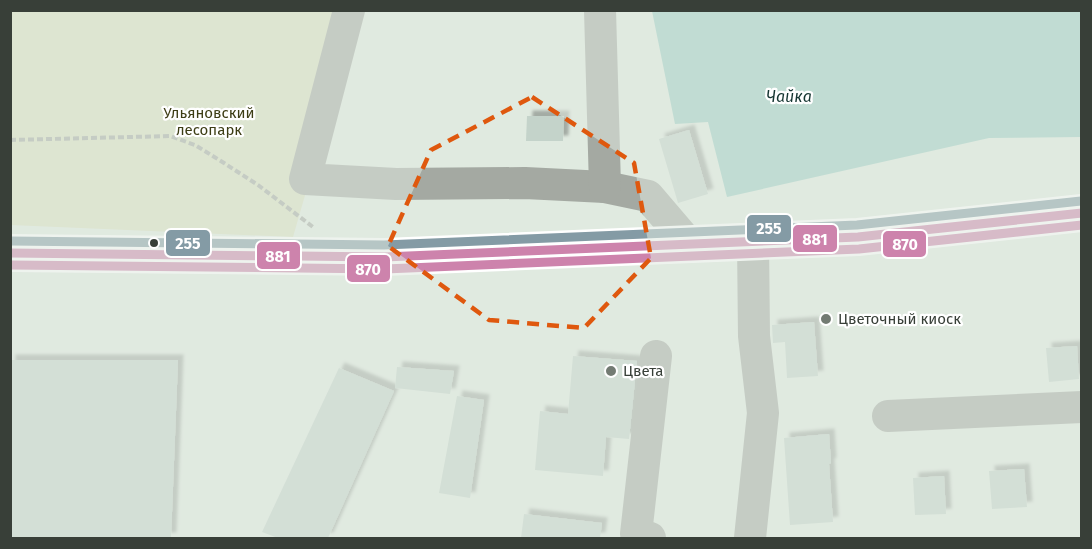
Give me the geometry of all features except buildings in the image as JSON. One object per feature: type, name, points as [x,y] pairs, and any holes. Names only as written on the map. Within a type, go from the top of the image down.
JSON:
[{"type":"main road","points":[[10,253],[384,257],[858,237],[1082,213]]},
{"type":"lane","points":[[350,10],[305,179],[396,184],[525,183],[605,187],[648,196],[689,244]]},
{"type":"lane","points":[[600,10],[605,187]]},
{"type":"lane","points":[[750,538],[763,413],[754,336],[753,241]]},
{"type":"lane","points":[[650,538],[636,534],[656,356]]},
{"type":"lane","points":[[888,416],[1082,407]]},
{"type":"path","points":[[10,140],[170,136],[195,145],[224,163],[258,185],[313,227]]},
{"type":"highlighted area","points":[[532,97],[634,163],[651,258],[584,328],[489,320],[388,246],[431,150]]},
{"type":"green space","name":"Ульяновский лесопарк","points":[[11,11],[358,11],[293,237],[11,225]]},
{"type":"water","name":"Чайка","points":[[652,11],[1081,11],[1081,137],[989,138],[727,197],[708,122],[675,124]]},
{"type":"transit line","name":"255","points":[[10,241],[384,245],[857,225],[1081,201]]},
{"type":"transit line","name":"881","points":[[10,253],[384,257],[858,237],[1082,213]]},
{"type":"transit line","name":"870","points":[[10,265],[385,269],[859,249],[1082,225]]},
{"type":"place","name":"Цветочный киоск","points":[[826,319]]},
{"type":"place","name":"Цвета","points":[[611,371]]}]
